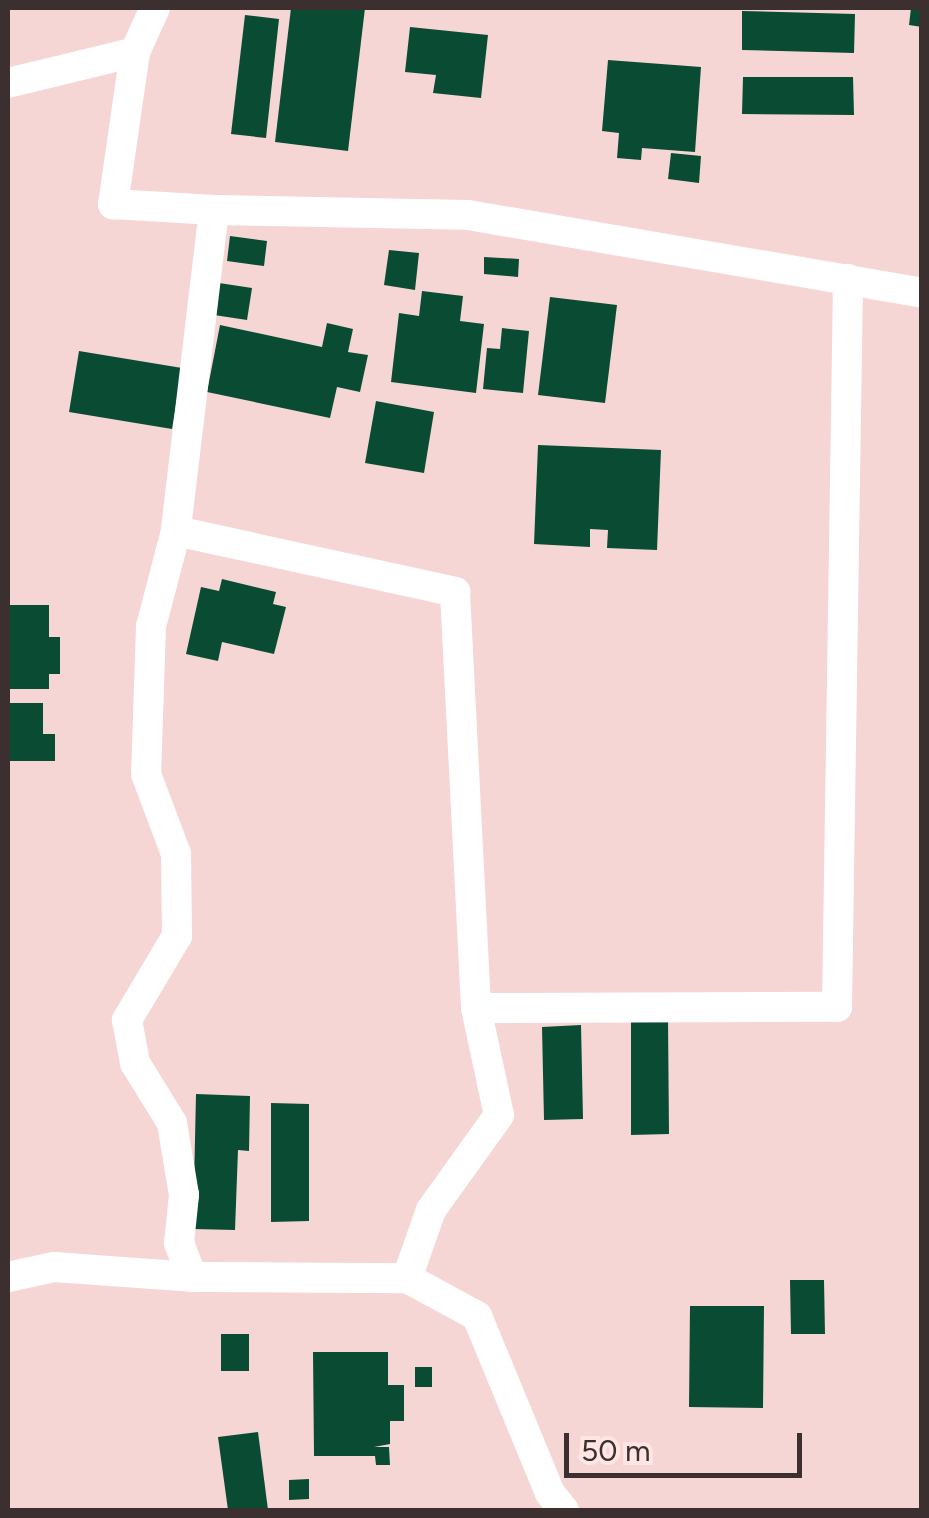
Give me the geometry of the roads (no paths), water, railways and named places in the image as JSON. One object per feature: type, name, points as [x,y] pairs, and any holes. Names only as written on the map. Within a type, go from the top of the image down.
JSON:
[{"type":"street","points":[[155,8],[135,52],[113,204],[214,210],[468,214],[922,293]]},
{"type":"street","points":[[8,83],[135,52]]},
{"type":"street","points":[[192,1277],[179,1244],[184,1195],[172,1123],[136,1063],[128,1020],[176,936],[176,854],[146,774],[151,626],[176,530],[214,210]]},
{"type":"street","points":[[476,1008],[836,1007],[848,279]]},
{"type":"street","points":[[176,530],[455,592],[476,1008],[499,1115],[431,1210],[407,1278]]},
{"type":"street","points":[[8,1277],[54,1266],[192,1277],[407,1278],[477,1316],[550,1493],[564,1510]]}]
